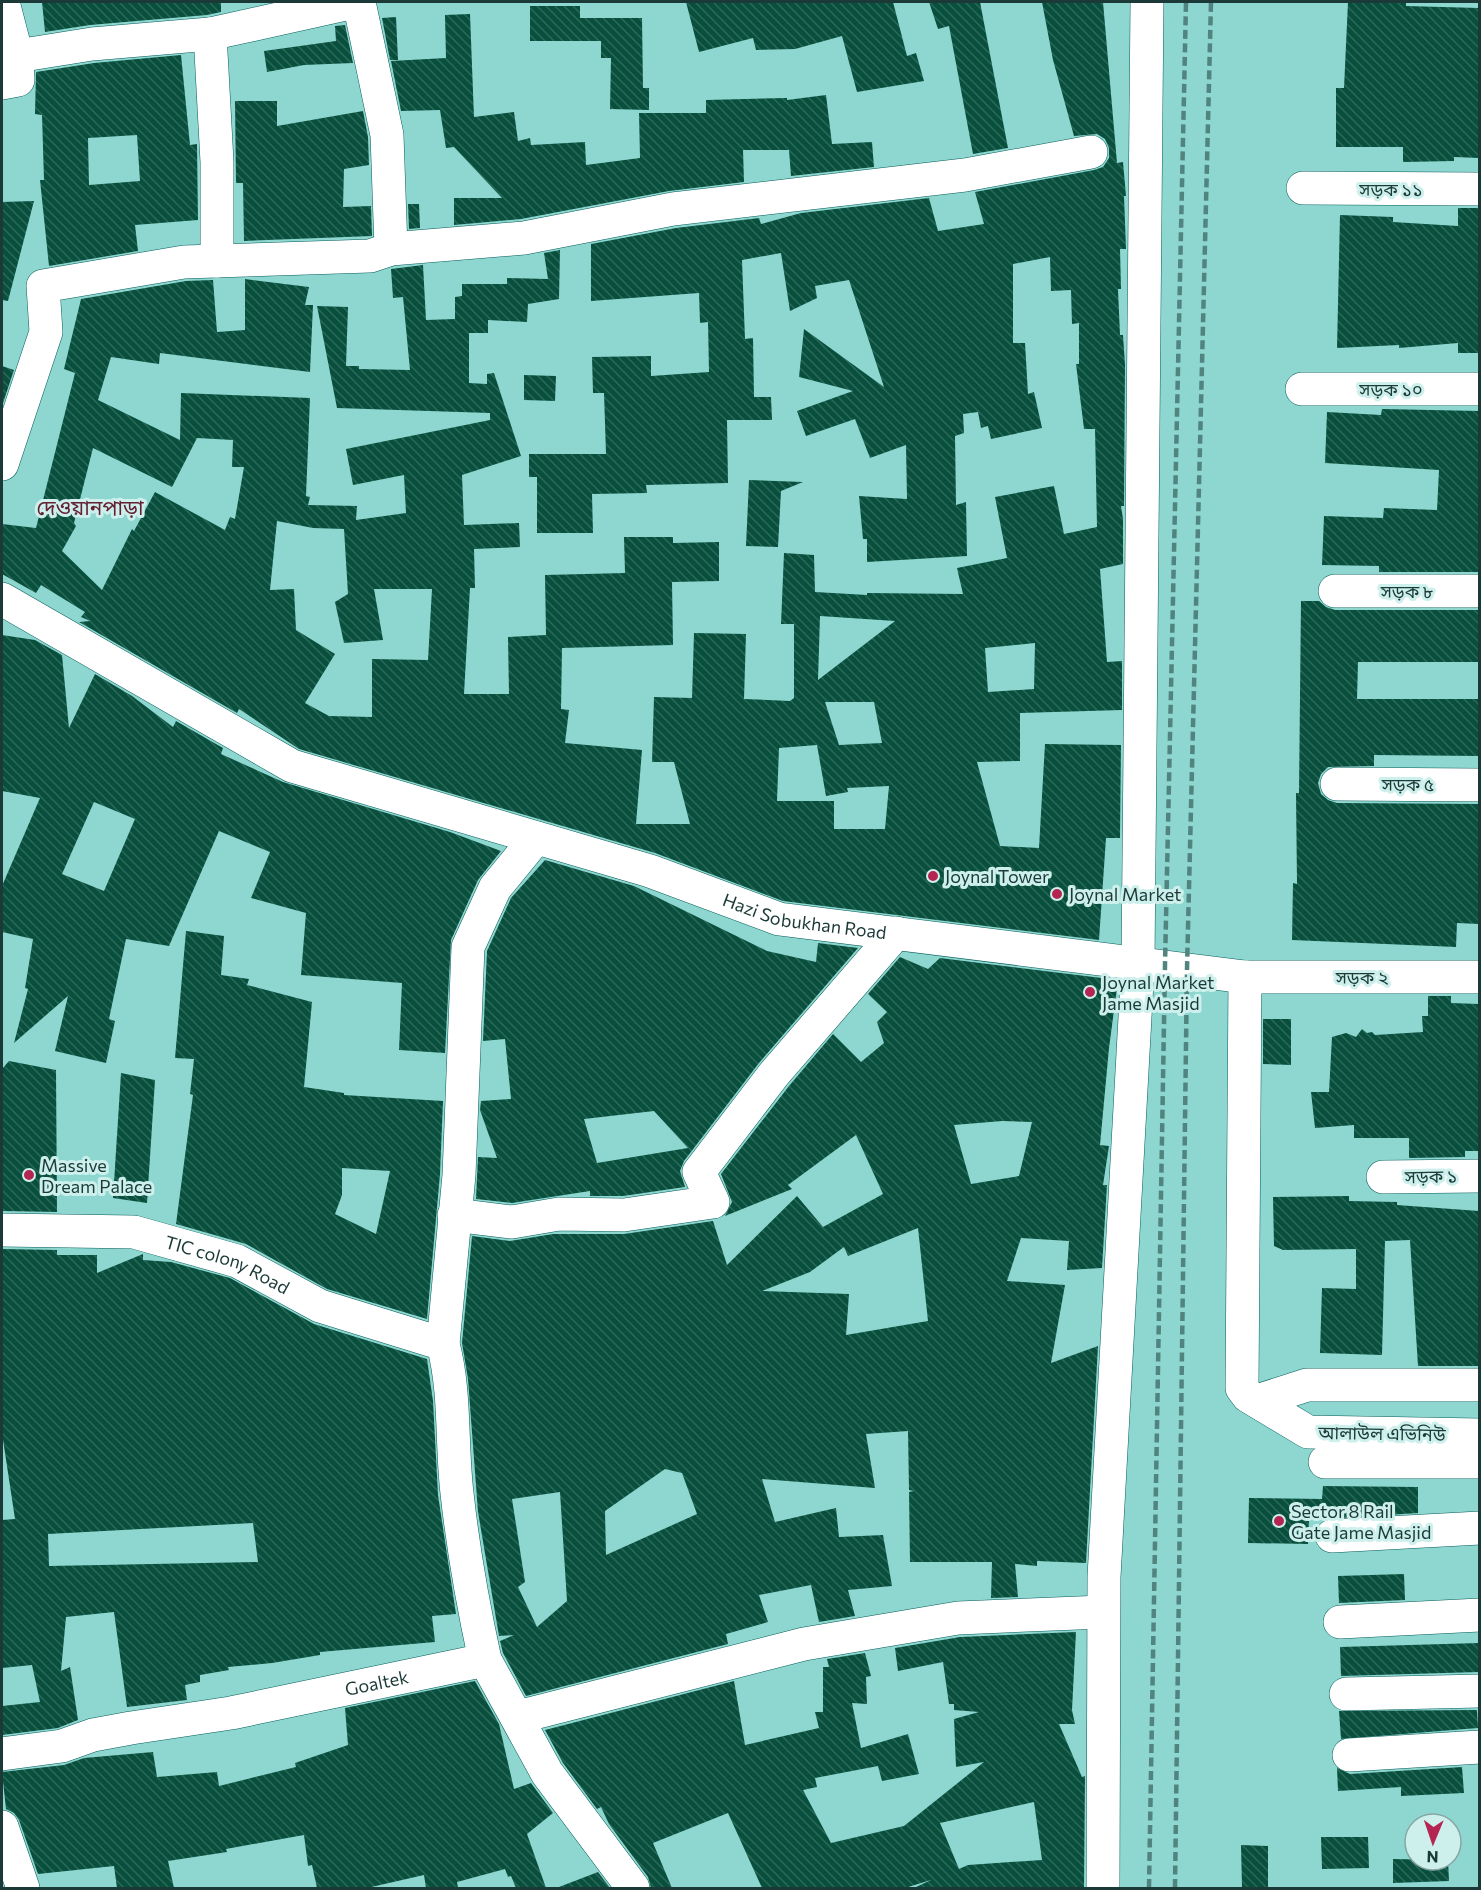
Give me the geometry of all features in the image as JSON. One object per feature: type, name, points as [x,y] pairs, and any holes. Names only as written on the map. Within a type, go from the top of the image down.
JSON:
[{"type":"street","points":[[3,2],[9,70],[92,44],[210,34],[357,2],[387,135],[391,249]]},
{"type":"street","points":[[1104,1888],[1104,1612],[1138,963],[1147,2]]},
{"type":"street","points":[[210,34],[217,162],[217,261]]},
{"type":"street","points":[[2,464],[46,332],[43,286],[184,262],[370,256],[391,249],[524,238],[673,209],[965,175],[1091,152]]},
{"type":"street","name":"সড়ক ১১","points":[[1303,188],[1479,189]]},
{"type":"street","name":"সড়ক ১০","points":[[1302,389],[1479,389]]},
{"type":"street","name":"সড়ক ৮","points":[[1335,591],[1479,591]]},
{"type":"street","name":"Hazi Sobukhan Road","points":[[2,600],[292,766],[650,871],[778,919],[1245,977]]},
{"type":"street","name":"সড়ক ৫","points":[[1337,784],[1479,784]]},
{"type":"street","points":[[536,838],[495,888],[468,947],[460,1154],[443,1344],[450,1370],[457,1493],[475,1615],[485,1660],[547,1773],[633,1888]]},
{"type":"street","points":[[454,1215],[512,1222],[559,1214],[624,1215],[713,1202],[699,1172],[774,1074],[896,933]]},
{"type":"street","points":[[1245,977],[1242,1388],[1248,1396],[1257,1401],[1307,1385],[1479,1385]]},
{"type":"street","name":"সড়ক ২","points":[[1245,977],[1479,977]]},
{"type":"street","name":"সড়ক ১","points":[[1383,1177],[1479,1176]]},
{"type":"street","name":"TIC colony Road","points":[[2,1230],[134,1232],[237,1261],[320,1306],[443,1344]]},
{"type":"street","name":"আলাউল এভিনিউ","points":[[1257,1401],[1308,1432],[1479,1434]]},
{"type":"street","points":[[1325,1462],[1479,1462]]},
{"type":"street","points":[[1332,1536],[1479,1528]]},
{"type":"street","points":[[518,1717],[804,1644],[958,1618],[1104,1612]]},
{"type":"street","points":[[1340,1623],[1479,1615]]},
{"type":"street","name":"Goaltek","points":[[2,1754],[62,1746],[93,1735],[231,1713],[485,1660]]},
{"type":"street","points":[[1346,1694],[1479,1691]]},
{"type":"street","points":[[1348,1755],[1479,1747]]},
{"type":"street","points":[[2,1827],[23,1888]]},
{"type":"building","points":[[42,2],[221,2],[221,12],[90,25],[45,32]]},
{"type":"building","points":[[686,2],[893,2],[907,56],[916,53],[924,81],[857,92],[842,36],[795,49],[756,50],[753,38],[699,52]]},
{"type":"building","points":[[929,2],[980,2],[1008,148],[973,154],[949,26],[938,29]]},
{"type":"building","points":[[1042,2],[1103,2],[1117,163],[1123,162],[1126,196],[1124,196],[1126,249],[1120,249],[1121,289],[1118,289],[1120,335],[1123,335],[1125,365],[1124,506],[1121,506],[1123,564],[1100,569],[1107,662],[1122,661],[1122,710],[1020,713],[1020,761],[977,762],[1000,846],[1039,848],[1045,744],[1121,745],[1120,838],[1106,838],[1099,940],[783,901],[655,853],[299,749],[239,709],[237,713],[79,622],[90,621],[81,617],[85,612],[41,585],[36,593],[2,574],[2,524],[36,528],[75,373],[64,369],[81,299],[186,281],[213,280],[217,332],[245,330],[245,279],[309,287],[305,305],[313,305],[310,372],[160,353],[159,364],[111,357],[98,400],[180,440],[181,393],[310,398],[306,496],[310,497],[308,505],[357,506],[356,520],[406,513],[404,475],[353,485],[346,449],[490,420],[490,413],[337,408],[317,306],[348,307],[346,366],[359,366],[359,369],[410,370],[403,297],[393,298],[391,269],[423,265],[426,320],[455,319],[455,297],[462,296],[462,284],[507,284],[507,278],[548,279],[544,253],[560,250],[559,299],[528,304],[527,322],[488,320],[488,333],[469,333],[469,383],[487,384],[487,374],[494,373],[521,456],[462,475],[464,525],[519,523],[520,547],[474,549],[475,588],[470,588],[464,694],[509,694],[508,637],[546,635],[545,575],[625,573],[624,537],[673,537],[673,543],[719,542],[719,581],[672,582],[673,645],[562,648],[561,709],[569,710],[565,743],[642,750],[636,824],[690,824],[674,762],[652,762],[654,697],[692,698],[694,633],[746,634],[744,699],[790,701],[794,698],[794,624],[781,624],[784,553],[814,555],[815,592],[867,595],[867,593],[963,594],[957,568],[1007,558],[995,497],[1054,486],[1064,534],[1097,527],[1095,429],[1084,429],[1076,364],[1079,364],[1079,323],[1072,324],[1071,290],[1051,291],[1050,257],[1013,264],[1013,343],[1025,343],[1028,394],[1034,392],[1042,428],[991,439],[988,426],[981,428],[978,412],[963,414],[964,433],[955,436],[956,505],[966,502],[967,556],[867,562],[867,539],[863,539],[859,496],[907,499],[906,445],[870,458],[855,419],[806,436],[797,411],[853,391],[799,377],[804,329],[884,387],[849,280],[815,286],[817,298],[790,311],[781,253],[742,260],[745,339],[753,338],[754,397],[771,397],[772,420],[727,420],[728,483],[646,485],[647,493],[592,494],[593,533],[537,533],[537,477],[529,477],[529,454],[606,454],[604,393],[593,393],[592,357],[651,356],[651,376],[709,372],[708,322],[700,323],[699,293],[591,301],[591,244],[676,228],[759,218],[761,224],[801,213],[929,198],[938,231],[984,224],[975,192],[1094,170],[1103,167],[1109,158],[1109,148],[1105,139],[1097,134],[1074,136],[1053,60]],"holes":[[[197,438],[233,440],[232,467],[244,467],[235,519],[230,517],[225,530],[155,492],[134,531],[132,529],[102,590],[62,551],[76,526],[74,523],[93,448],[172,487]],[[277,521],[313,528],[344,529],[348,594],[335,602],[344,643],[383,640],[374,589],[432,589],[428,660],[372,659],[372,717],[329,716],[305,703],[335,654],[296,630],[294,589],[270,590]],[[820,616],[895,621],[818,680]],[[1035,643],[1034,689],[988,692],[985,648]],[[825,702],[874,702],[882,743],[839,745]],[[817,745],[826,796],[848,792],[847,788],[889,786],[885,829],[834,829],[834,801],[777,801],[779,748]]]},
{"type":"building","points":[[1348,2],[1406,2],[1406,6],[1479,8],[1479,158],[1454,157],[1454,161],[1403,162],[1403,147],[1336,147],[1336,88],[1344,88]]},
{"type":"building","points":[[530,6],[580,6],[580,18],[642,18],[643,88],[649,88],[649,110],[610,109],[611,58],[601,58],[601,41],[530,41]]},
{"type":"building","points":[[470,14],[474,117],[514,112],[518,141],[530,138],[531,145],[585,142],[586,165],[640,158],[639,113],[706,113],[706,100],[787,98],[787,100],[826,95],[832,144],[872,142],[874,167],[791,176],[789,150],[743,150],[744,182],[669,191],[521,219],[454,225],[454,198],[502,198],[454,147],[446,148],[440,110],[401,111],[391,61],[446,58],[445,15]]},
{"type":"building","points":[[396,17],[398,60],[390,60],[382,18]]},
{"type":"building","points":[[345,25],[353,63],[304,65],[267,72],[264,51],[336,41],[335,26]]},
{"type":"building","points":[[181,55],[190,145],[197,144],[198,220],[135,225],[138,251],[49,266],[40,180],[44,180],[42,115],[35,114],[36,72],[94,63]],"holes":[[[137,135],[140,181],[89,185],[88,138]]]},
{"type":"building","points":[[235,101],[277,101],[277,126],[363,111],[368,137],[369,165],[344,169],[343,207],[371,206],[372,236],[244,241],[243,183],[236,183]]},
{"type":"building","points":[[34,201],[8,301],[2,300],[2,202]]},
{"type":"building","points":[[408,204],[419,204],[420,228],[409,229]]},
{"type":"building","points":[[1458,208],[1479,208],[1479,353],[1458,353],[1458,343],[1399,348],[1399,345],[1337,348],[1340,215],[1393,217],[1393,222],[1458,226]]},
{"type":"building","points":[[2,366],[14,370],[2,406]]},
{"type":"building","points":[[524,375],[556,376],[555,401],[524,400]]},
{"type":"building","points":[[1382,409],[1479,411],[1479,572],[1379,572],[1379,566],[1322,565],[1324,516],[1383,518],[1384,508],[1437,510],[1439,470],[1325,463],[1327,412],[1381,415]]},
{"type":"building","points":[[749,480],[803,482],[781,491],[778,547],[746,546]]},
{"type":"building","points":[[1301,601],[1319,601],[1335,610],[1479,610],[1479,662],[1358,662],[1357,699],[1479,699],[1479,756],[1374,755],[1374,766],[1328,767],[1321,774],[1318,783],[1321,794],[1337,803],[1479,804],[1479,924],[1457,923],[1456,947],[1292,940],[1293,883],[1297,884],[1296,793],[1299,793]]},
{"type":"building","points":[[2,635],[35,640],[62,655],[69,728],[95,674],[132,696],[173,727],[176,721],[223,748],[221,754],[283,782],[450,832],[501,851],[478,880],[451,940],[445,1053],[399,1050],[402,983],[301,975],[306,913],[251,898],[270,852],[219,831],[169,946],[126,939],[109,1019],[115,1021],[106,1063],[55,1051],[68,996],[14,1043],[28,989],[25,988],[33,939],[2,932],[2,886],[40,798],[2,791]],"holes":[[[94,802],[135,819],[104,891],[62,874]]]},
{"type":"building","points":[[545,860],[634,886],[767,951],[816,962],[818,943],[858,948],[759,1063],[684,1161],[680,1171],[685,1187],[623,1196],[590,1196],[590,1191],[512,1203],[476,1199],[478,1157],[497,1158],[480,1110],[481,1101],[511,1099],[505,1039],[483,1041],[487,951],[511,898]],"holes":[[[654,1111],[688,1148],[597,1163],[584,1119]]]},
{"type":"building","points":[[186,931],[224,936],[221,975],[249,979],[247,985],[312,1002],[304,1087],[344,1093],[344,1095],[443,1101],[440,1174],[427,1319],[327,1289],[246,1244],[176,1224],[193,1095],[190,1094],[194,1059],[175,1058]],"holes":[[[342,1168],[390,1171],[376,1234],[335,1214],[342,1195]]]},
{"type":"building","points":[[900,957],[928,969],[940,958],[1118,980],[1100,1145],[1109,1146],[1103,1185],[1107,1185],[1102,1268],[1067,1270],[1069,1241],[1021,1238],[1007,1281],[1065,1285],[1051,1363],[1098,1346],[1086,1563],[1037,1561],[1037,1566],[1015,1564],[1018,1597],[991,1598],[992,1562],[910,1562],[909,1492],[914,1491],[909,1490],[908,1431],[866,1434],[875,1488],[762,1479],[775,1522],[836,1508],[839,1537],[883,1535],[892,1586],[848,1590],[855,1616],[819,1622],[811,1585],[759,1595],[768,1622],[726,1634],[728,1644],[526,1696],[503,1653],[500,1641],[514,1635],[499,1636],[478,1512],[468,1379],[462,1343],[472,1236],[510,1241],[553,1234],[624,1234],[713,1221],[727,1265],[797,1196],[823,1227],[883,1194],[856,1135],[788,1185],[792,1189],[725,1216],[732,1202],[721,1174],[789,1086],[833,1034],[861,1062],[884,1043],[877,1022],[887,1012],[868,994]],"holes":[[[1002,1121],[1032,1122],[1019,1176],[971,1184],[954,1125]],[[918,1228],[928,1321],[846,1335],[849,1294],[762,1291],[810,1272],[844,1247],[848,1256]],[[665,1469],[682,1473],[697,1514],[606,1555],[605,1511]],[[560,1492],[567,1601],[537,1627],[518,1587],[525,1582],[512,1499]]]},
{"type":"building","points":[[1428,996],[1451,996],[1451,1003],[1479,1004],[1479,1151],[1465,1151],[1465,1157],[1409,1158],[1409,1138],[1354,1138],[1354,1125],[1315,1128],[1311,1092],[1329,1092],[1332,1037],[1346,1033],[1356,1037],[1362,1029],[1375,1035],[1423,1032],[1422,1016],[1428,1016]]},
{"type":"building","points":[[1263,1019],[1291,1019],[1291,1065],[1263,1064]]},
{"type":"building","name":"Massive Dream Palace","points":[[9,1061],[56,1070],[57,1212],[2,1211],[2,1069]]},
{"type":"building","points":[[121,1073],[155,1080],[147,1203],[113,1198]]},
{"type":"building","points":[[1349,1196],[1349,1201],[1397,1202],[1397,1205],[1479,1211],[1479,1366],[1418,1366],[1410,1240],[1385,1241],[1382,1355],[1320,1353],[1322,1288],[1356,1289],[1356,1249],[1283,1250],[1274,1246],[1273,1197]]},
{"type":"building","points":[[2,1249],[57,1250],[57,1255],[97,1255],[97,1273],[143,1254],[143,1260],[171,1262],[230,1278],[314,1324],[427,1359],[433,1401],[438,1495],[456,1614],[432,1616],[435,1642],[320,1652],[320,1655],[272,1663],[228,1667],[229,1670],[200,1675],[200,1682],[185,1685],[187,1700],[127,1707],[114,1612],[66,1617],[61,1671],[70,1667],[78,1720],[58,1728],[2,1735],[2,1706],[40,1702],[32,1665],[2,1668],[2,1520],[15,1519],[2,1433]],"holes":[[[253,1523],[258,1562],[49,1566],[48,1534]]]},
{"type":"building","points":[[1323,1486],[1418,1487],[1418,1513],[1309,1520],[1308,1544],[1248,1543],[1249,1498],[1322,1499]]},
{"type":"building","points":[[1404,1574],[1405,1600],[1339,1603],[1338,1576]]},
{"type":"building","points":[[1076,1632],[1072,1710],[1075,1724],[1059,1724],[1082,1777],[1085,1776],[1084,1888],[914,1888],[931,1880],[905,1888],[762,1888],[728,1813],[653,1843],[672,1888],[651,1888],[648,1877],[609,1824],[601,1807],[597,1809],[563,1763],[545,1730],[734,1681],[745,1745],[819,1728],[815,1712],[823,1712],[823,1667],[829,1667],[827,1659],[865,1653],[871,1676],[866,1677],[867,1704],[852,1703],[861,1748],[908,1734],[919,1774],[882,1781],[878,1766],[815,1778],[817,1787],[803,1790],[831,1843],[904,1826],[984,1762],[956,1767],[954,1719],[979,1712],[954,1710],[954,1704],[949,1704],[943,1662],[898,1671],[895,1648],[960,1637]],"holes":[[[1034,1802],[1042,1860],[968,1865],[959,1869],[940,1823]]]},
{"type":"building","points":[[1479,1643],[1479,1672],[1341,1676],[1340,1647]]},
{"type":"building","points":[[475,1681],[499,1724],[514,1789],[531,1783],[553,1813],[527,1834],[546,1888],[516,1888],[505,1869],[457,1882],[458,1888],[426,1888],[424,1875],[367,1888],[317,1888],[312,1865],[308,1866],[304,1835],[226,1849],[227,1852],[168,1861],[174,1888],[117,1888],[114,1866],[38,1874],[19,1820],[14,1813],[6,1809],[2,1772],[64,1765],[84,1758],[153,1752],[157,1777],[217,1772],[219,1786],[296,1767],[295,1763],[348,1745],[345,1708]]},
{"type":"building","points":[[1477,1710],[1478,1728],[1341,1739],[1339,1711]]},
{"type":"building","points":[[1462,1767],[1464,1793],[1401,1796],[1401,1787],[1338,1791],[1337,1768],[1350,1774]]},
{"type":"building","points":[[1321,1837],[1368,1837],[1369,1868],[1322,1869]]},
{"type":"building","points":[[1241,1845],[1268,1846],[1268,1888],[1242,1888]]},
{"type":"building","points":[[1393,1859],[1403,1859],[1403,1872],[1449,1872],[1449,1881],[1393,1883]]},
{"type":"building","points":[[598,1872],[610,1888],[559,1887]]},
{"type":"railway","points":[[1149,1888],[1165,965],[1186,2]]},
{"type":"railway","points":[[1175,1888],[1187,969],[1211,2]]},
{"type":"place","name":"Joynal Tower","points":[[933,876]]},
{"type":"place","name":"Joynal Market","points":[[1057,894]]},
{"type":"place","name":"Joynal Market Jame Masjid","points":[[1090,992]]},
{"type":"place","name":"Massive Dream Palace","points":[[29,1175]]},
{"type":"place","name":"Sector 8 Rail Gate Jame Masjid","points":[[1279,1521]]},
{"type":"district","name":"দেওয়ানপাড়া","points":[[90,506]]}]
